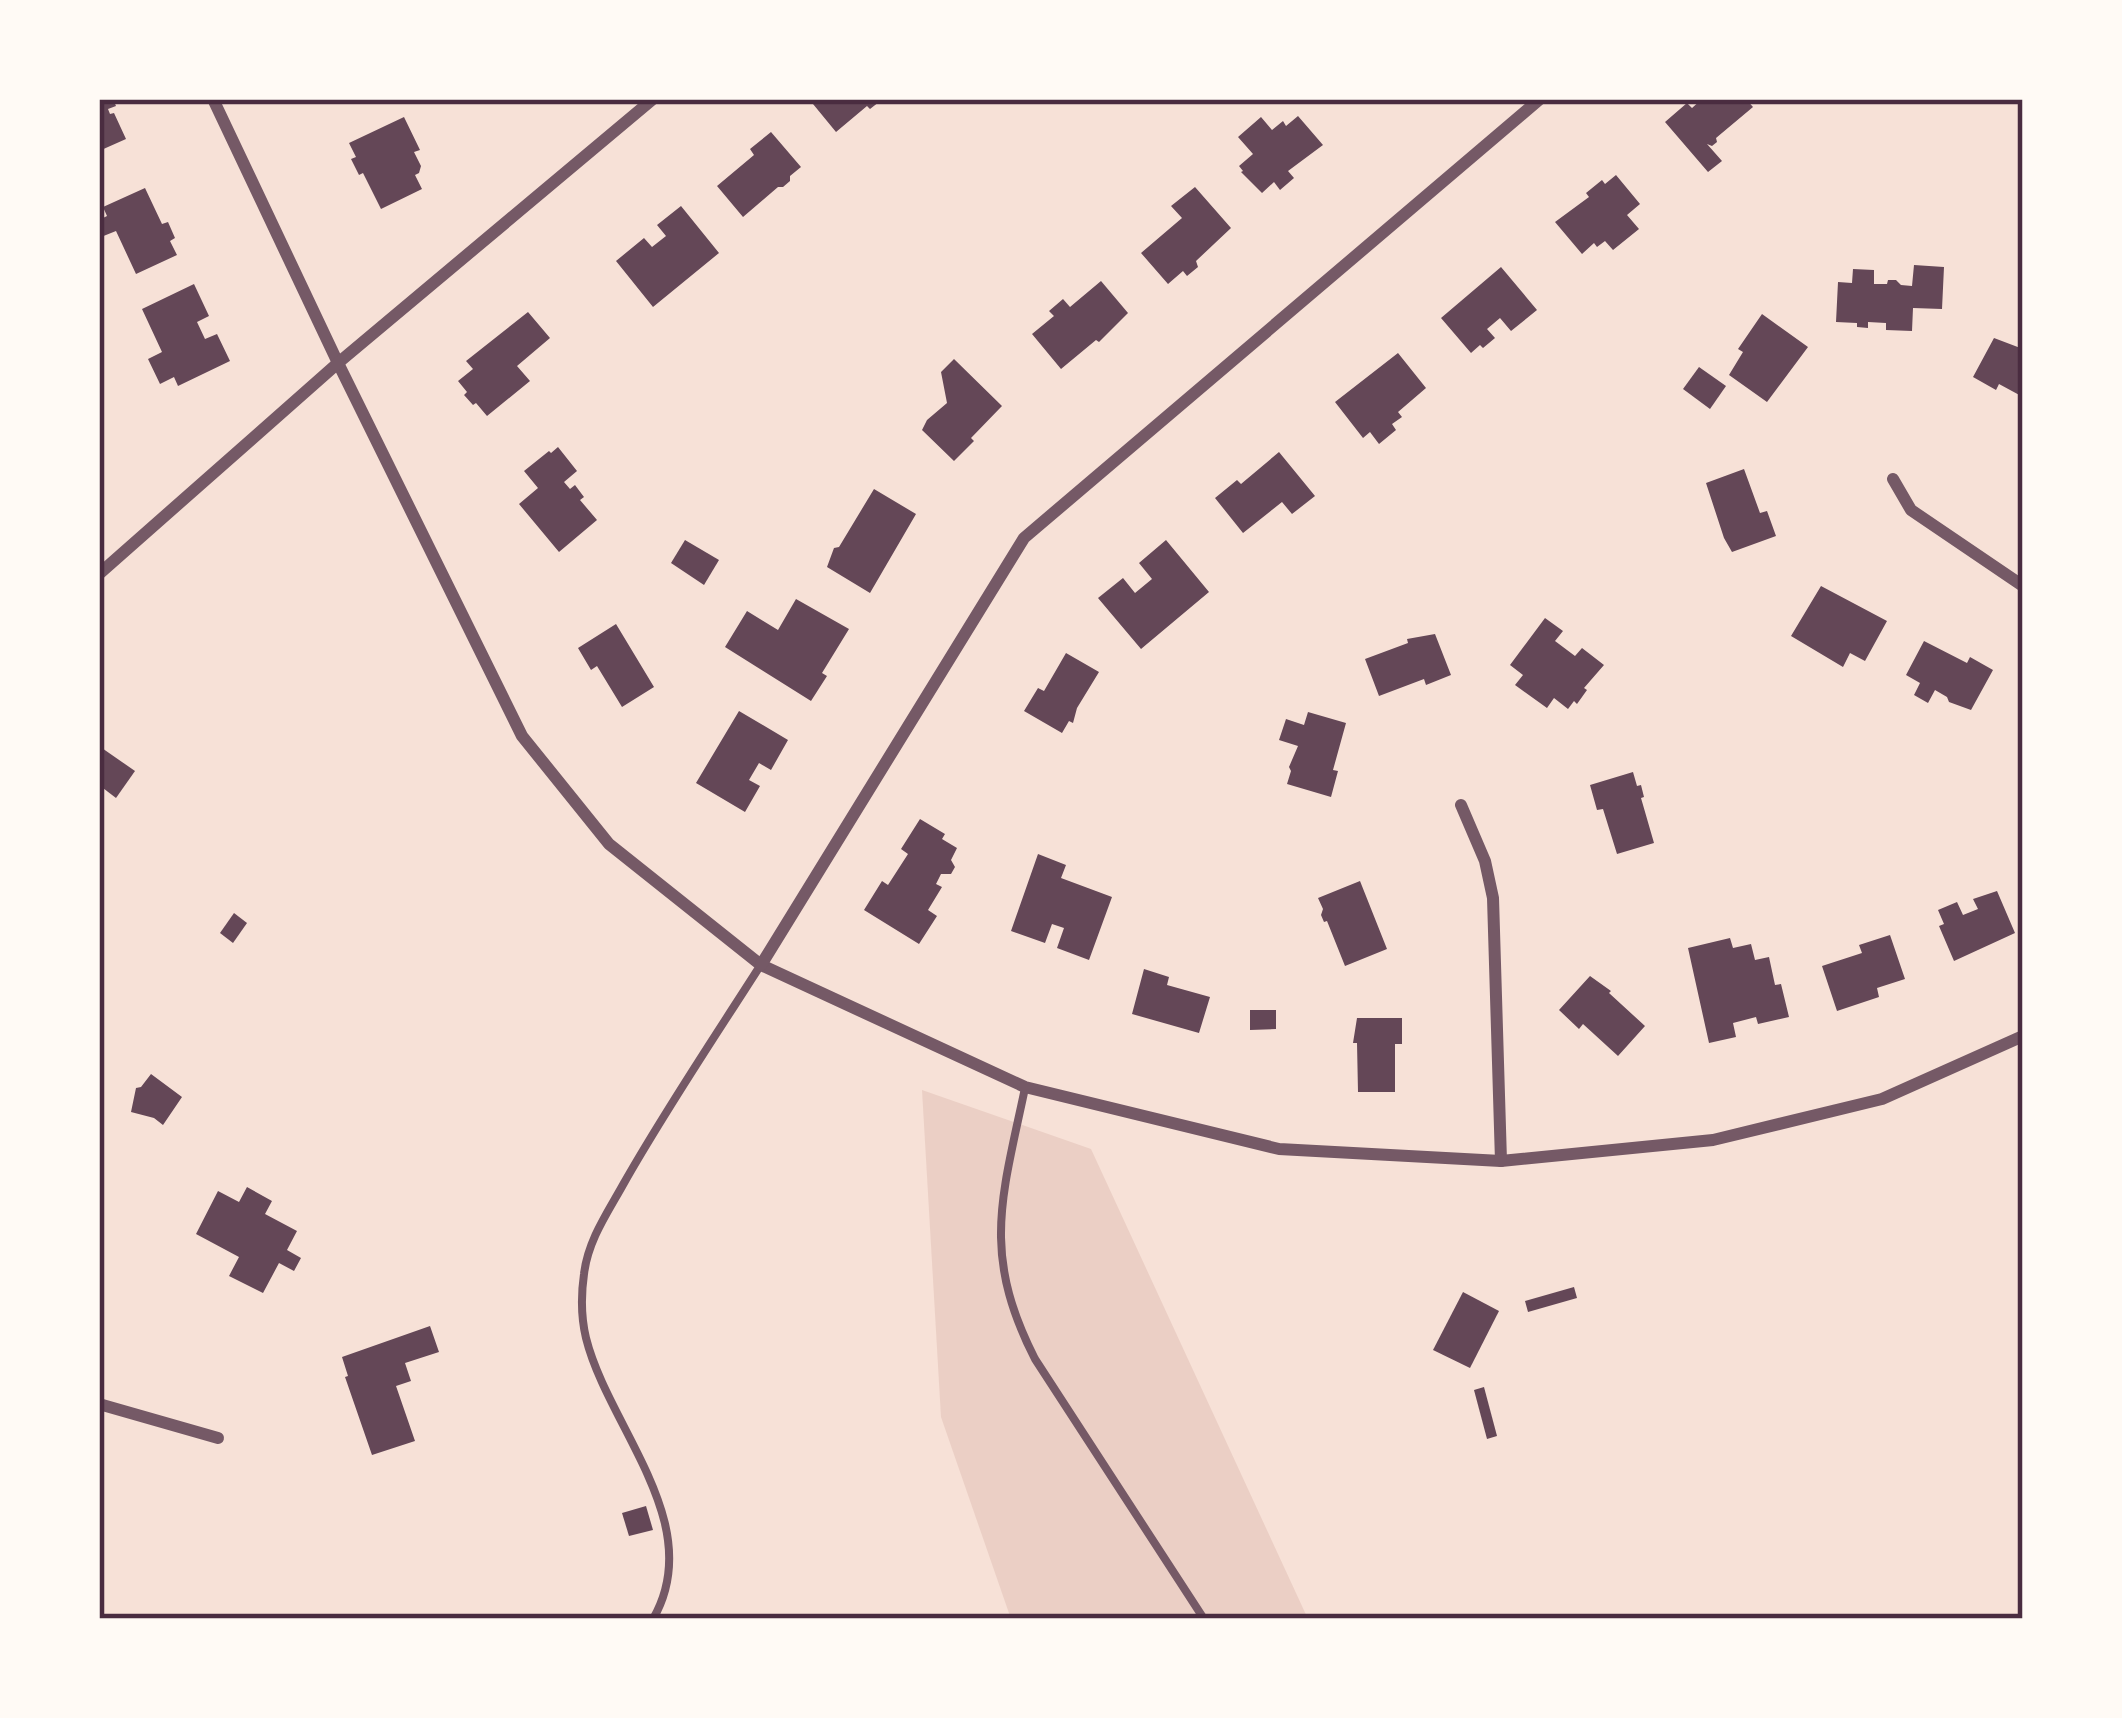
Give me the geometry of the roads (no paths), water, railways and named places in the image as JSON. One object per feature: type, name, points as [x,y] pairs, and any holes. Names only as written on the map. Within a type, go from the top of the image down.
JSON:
[{"type":"street","points":[[213,99],[522,736],[609,844],[760,965],[1025,1087],[1279,1149],[1501,1161],[1713,1140],[1882,1099],[2023,1036]]},
{"type":"street","points":[[99,574],[338,362],[653,99]]},
{"type":"street","points":[[760,965],[1024,538],[1540,99]]},
{"type":"street","points":[[1893,478],[1911,510],[2023,586]]},
{"type":"street","points":[[1461,805],[1485,861],[1492,898],[1501,1161]]},
{"type":"street","points":[[99,1404],[218,1438]]},
{"type":"lane","points":[[653,1619],[669,1575],[665,1516],[586,1336],[584,1270],[593,1238],[652,1133],[760,965]]},
{"type":"lane","points":[[1025,1087],[1000,1224],[1005,1284],[1017,1323],[1035,1359],[1204,1619]]}]
